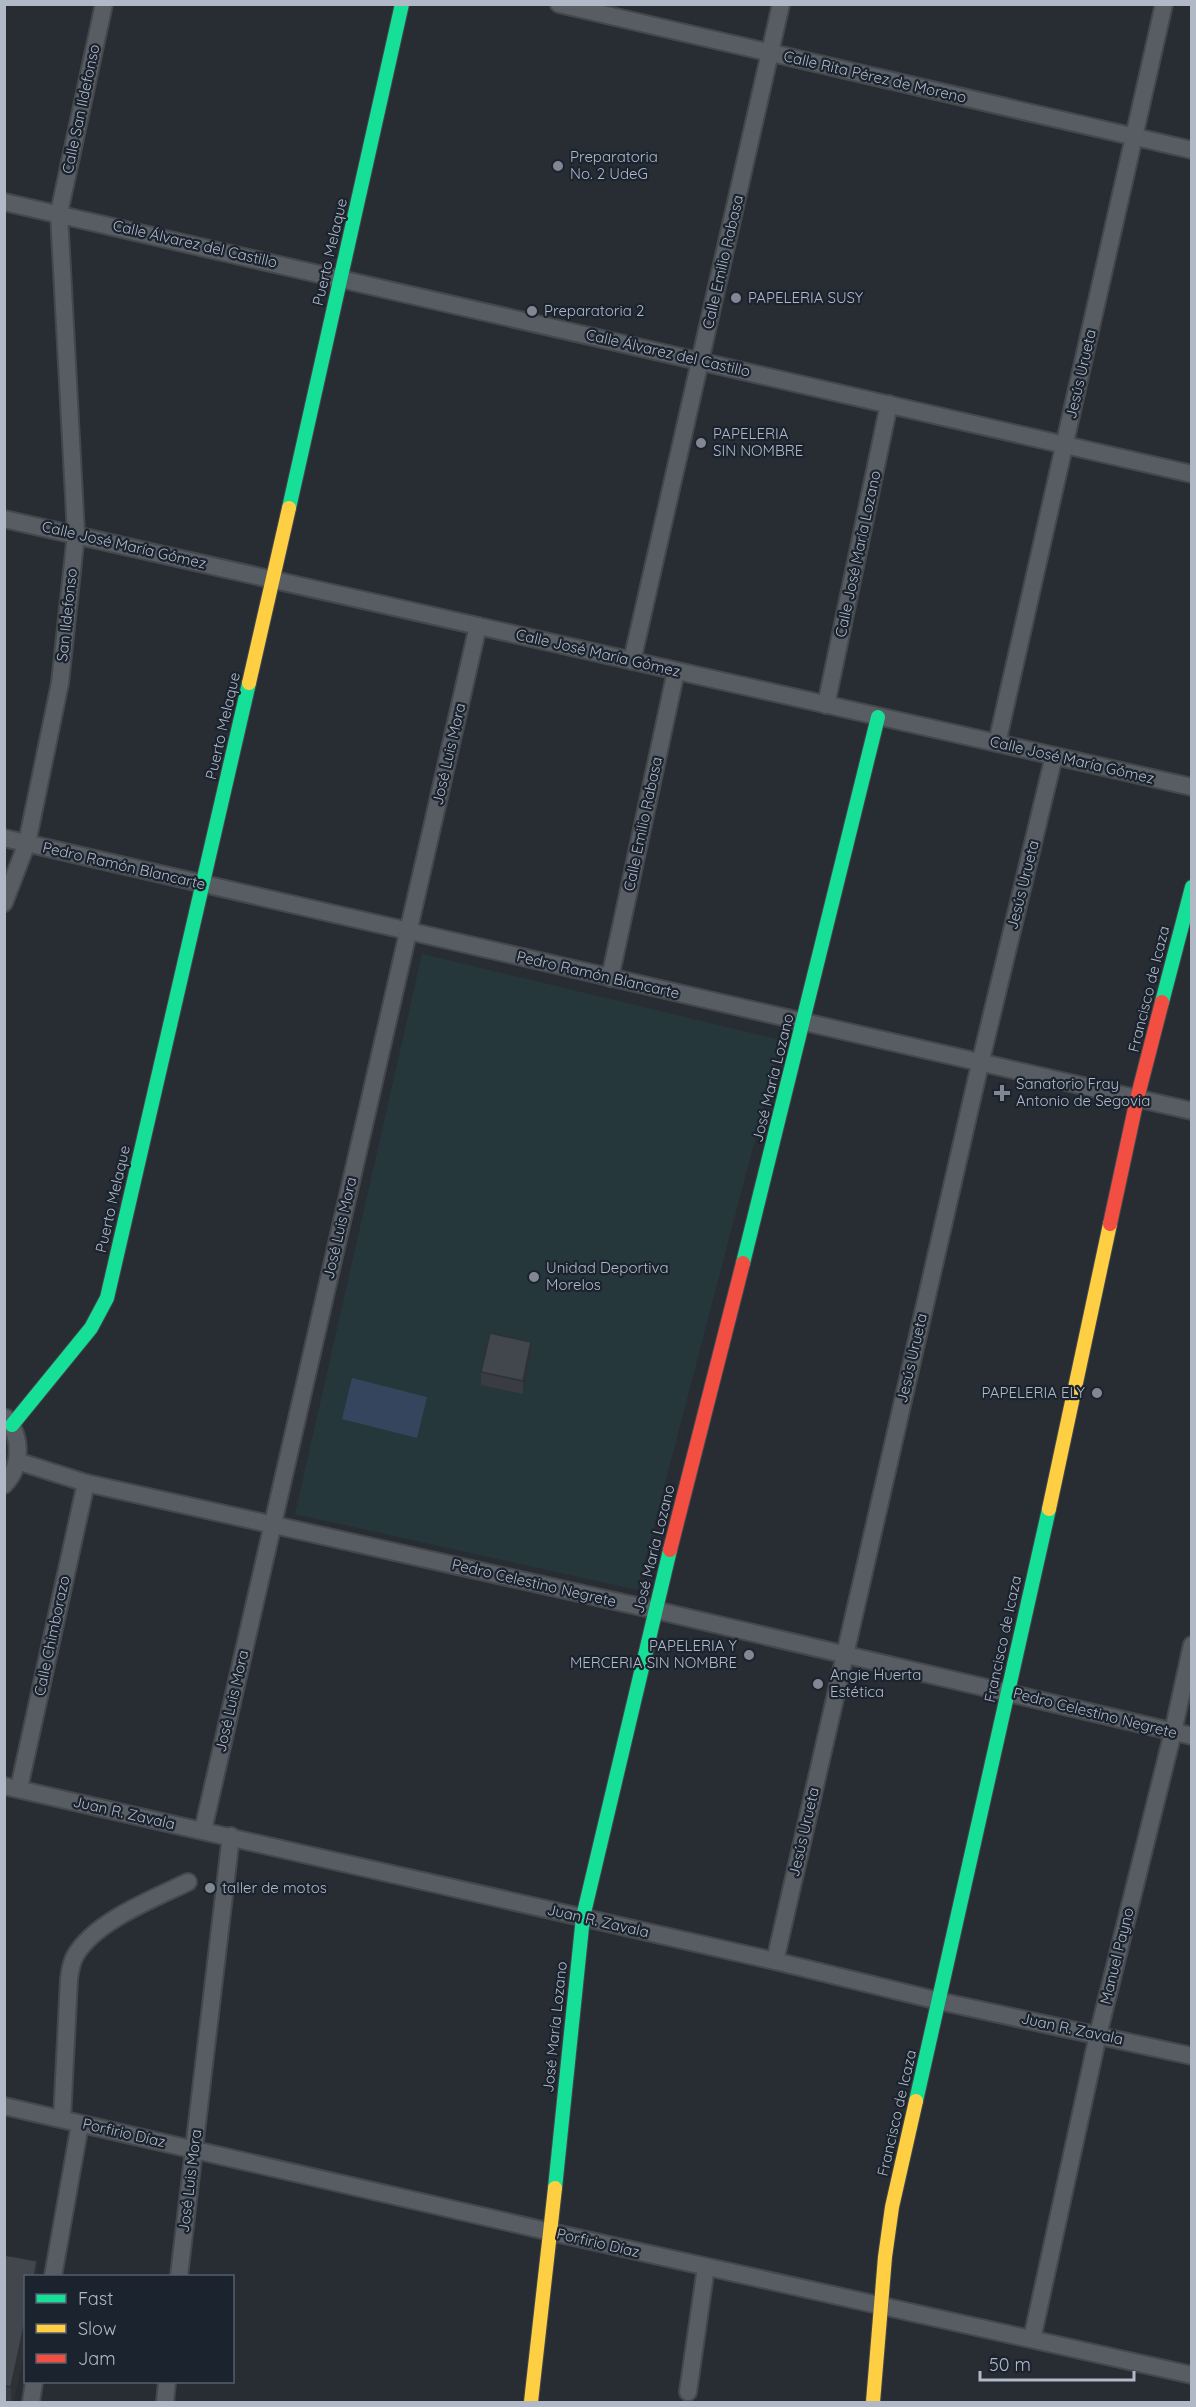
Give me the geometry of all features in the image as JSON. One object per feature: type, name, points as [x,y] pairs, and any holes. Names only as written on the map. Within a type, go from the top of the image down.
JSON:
[{"type":"street","name":"Calle San Ildefonso","points":[[59,213],[104,4]]},
{"type":"street","name":"Puerto Melaque","points":[[8,1420],[91,1328],[107,1298],[204,885],[402,4]]},
{"type":"street","name":"Calle Rita Pérez de Moreno","points":[[559,4],[1191,150]]},
{"type":"street","name":"Calle Emilio Rabasa","points":[[632,661],[782,4]]},
{"type":"street","name":"Jesús Urueta","points":[[997,743],[1164,4]]},
{"type":"street","name":"Calle Álvarez del Castillo","points":[[4,202],[341,277],[1191,474]]},
{"type":"street","name":"San Ildefonso","points":[[4,903],[27,843],[60,683],[76,534],[59,213]]},
{"type":"street","name":"Calle José María Lozano","points":[[826,705],[889,404]]},
{"type":"street","name":"Calle José María Gómez","points":[[4,519],[1191,787]]},
{"type":"street","name":"José Luis Mora","points":[[203,1830],[478,626]]},
{"type":"street","name":"Calle Emilio Rabasa","points":[[610,978],[676,671]]},
{"type":"street","name":"José María Lozano","points":[[531,2403],[583,1917],[655,1611],[804,1022],[878,717]]},
{"type":"street","name":"Jesús Urueta","points":[[775,1961],[980,1064],[1054,756]]},
{"type":"street","name":"Pedro Ramón Blancarte","points":[[4,838],[1191,1112]]},
{"type":"street","name":"Francisco de Icaza","points":[[873,2403],[880,2305],[892,2207],[1009,1692],[1137,1099],[1191,887]]},
{"type":"street","points":[[4,1485],[10,1480],[18,1461],[18,1449],[8,1420]]},
{"type":"street","name":"Pedro Celestino Negrete","points":[[18,1461],[86,1484],[655,1611],[1191,1736]]},
{"type":"street","name":"Calle Chimborazo","points":[[12,1787],[86,1484]]},
{"type":"street","name":"Manuel Payno","points":[[1032,2339],[1098,2035],[1173,1732],[1191,1645]]},
{"type":"street","name":"Juan R. Zavala","points":[[12,1787],[775,1961],[939,2001],[1191,2056]]},
{"type":"street","name":"José Luis Mora","points":[[179,2275],[231,1836]]},
{"type":"street","points":[[62,2119],[69,1979],[74,1959],[83,1944],[118,1917],[188,1882]]},
{"type":"street","name":"Porfirio Díaz","points":[[4,2106],[706,2267],[1032,2339],[1190,2370]]},
{"type":"street","points":[[53,2275],[80,2124]]},
{"type":"street","points":[[688,2392],[706,2267]]},
{"type":"street","points":[[31,2403],[34,2383]]},
{"type":"street","points":[[165,2403],[167,2383]]},
{"type":"shaded area","name":"Unidad Deportiva Morelos","points":[[422,954],[781,1040],[637,1590],[295,1514]]},
{"type":"water","points":[[352,1378],[427,1397],[417,1438],[342,1419]]},
{"type":"building","points":[[490,1333],[531,1342],[523,1381],[481,1372]]},
{"type":"building","points":[[4,2255],[37,2261],[34,2275],[24,2275],[24,2326],[11,2387],[4,2386]]},
{"type":"traffic: fast","points":[[289,508],[402,4]]},
{"type":"traffic: fast","points":[[12,1425],[91,1328],[107,1298],[249,683]]},
{"type":"traffic: fast","points":[[743,1263],[878,717]]},
{"type":"traffic: fast","points":[[1162,1002],[1192,887]]},
{"type":"traffic: fast","points":[[916,2101],[1049,1509]]},
{"type":"traffic: fast","points":[[555,2188],[583,1917],[670,1550]]},
{"type":"traffic: slow","points":[[249,683],[289,508]]},
{"type":"traffic: slow","points":[[1049,1509],[1110,1224]]},
{"type":"traffic: slow","points":[[873,2402],[885,2257],[892,2207],[916,2101]]},
{"type":"traffic: slow","points":[[531,2402],[555,2188]]},
{"type":"traffic: jam","points":[[1110,1224],[1137,1099],[1162,1002]]},
{"type":"traffic: jam","points":[[670,1550],[743,1263]]},
{"type":"place","name":"Preparatoria No. 2 UdeG","points":[[558,166]]},
{"type":"place","name":"PAPELERIA SUSY","points":[[736,298]]},
{"type":"place","name":"Preparatoria 2","points":[[532,311]]},
{"type":"place","name":"PAPELERIA SIN NOMBRE","points":[[701,443]]},
{"type":"place","name":"Sanatorio Fray Antonio de Segovia","points":[[1002,1093]]},
{"type":"place","name":"Unidad Deportiva Morelos","points":[[534,1277]]},
{"type":"place","name":"PAPELERIA ELY","points":[[1097,1393]]},
{"type":"place","name":"PAPELERIA Y MERCERIA SIN NOMBRE","points":[[749,1655]]},
{"type":"place","name":"Angie Huerta Estética","points":[[818,1684]]},
{"type":"place","name":"taller de motos","points":[[210,1888]]}]
